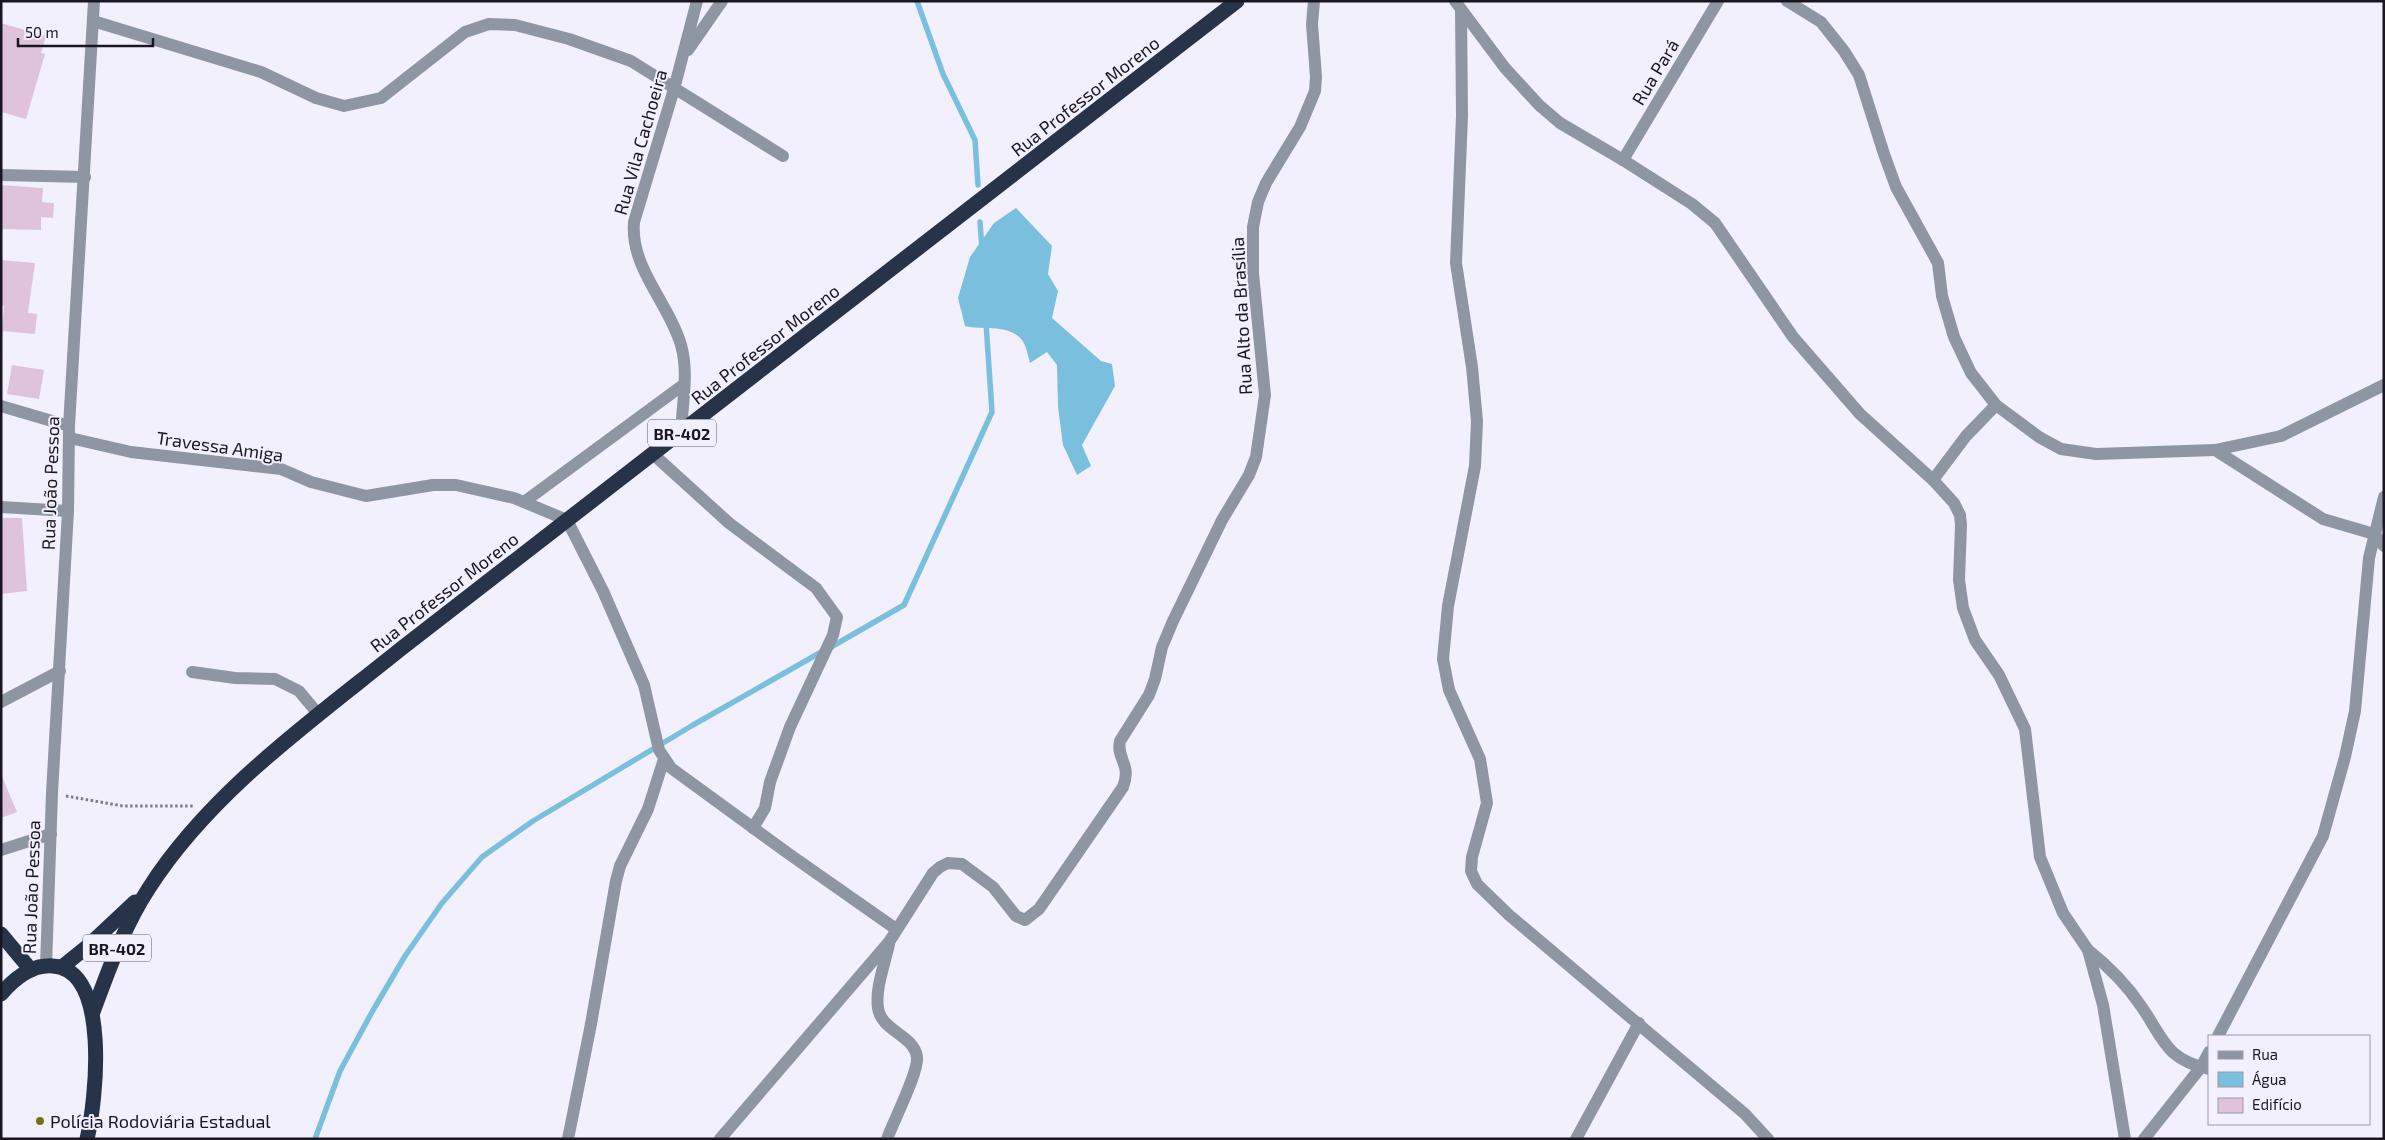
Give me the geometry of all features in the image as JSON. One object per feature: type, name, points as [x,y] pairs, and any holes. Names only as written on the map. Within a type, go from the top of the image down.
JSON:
[{"type":"highway","name":"Rua Professor Moreno","points":[[149,888],[169,860],[214,807],[320,715],[567,520],[654,455],[1237,1]]},
{"type":"highway","name":"BR-402","points":[[62,967],[118,920],[149,888]]},
{"type":"highway","name":"BR-402","points":[[87,1139],[91,1124],[95,1069],[93,1012],[116,949],[149,888]]},
{"type":"highway","points":[[1,934],[31,970]]},
{"type":"highway","points":[[1,994],[12,981],[31,970],[46,966],[62,967],[78,979],[93,1012]]},
{"type":"street","name":"Rua João Pessoa","points":[[46,966],[52,793],[68,510],[69,432],[94,1]]},
{"type":"street","name":"Rua Vila Cachoeira","points":[[681,434],[684,363],[681,345],[637,256],[633,235],[634,222],[674,89],[696,1]]},
{"type":"street","points":[[683,56],[722,1]]},
{"type":"street","name":"Rua Alto da Brasília","points":[[896,929],[933,873],[948,864],[962,864],[979,876],[993,887],[1020,919],[1025,920],[1038,909],[1122,787],[1127,769],[1119,745],[1125,731],[1150,695],[1162,648],[1173,621],[1222,520],[1249,475],[1256,457],[1265,395],[1253,273],[1253,227],[1258,202],[1266,183],[1300,128],[1315,91],[1316,77],[1312,24],[1314,1]]},
{"type":"street","name":"Rua Pará","points":[[1623,160],[1718,1]]},
{"type":"street","points":[[1787,1],[1821,22]]},
{"type":"street","points":[[1804,1],[1844,51],[1859,75],[1896,187],[1938,263],[1942,296],[1954,337],[1971,373],[1996,404],[2039,437],[2060,449],[2096,454],[2215,450],[2281,436],[2384,385]]},
{"type":"street","points":[[1458,6],[1505,68],[1539,105],[1560,123],[1692,204],[1715,223],[1793,337],[1860,414],[1933,480],[1954,503],[1960,515],[1962,547],[1959,580],[1963,608],[1975,640],[2000,675],[2025,729],[2040,857],[2063,914],[2088,950],[2107,966],[2141,1005],[2162,1041],[2174,1054],[2184,1061],[2205,1068],[2144,1139]]},
{"type":"street","points":[[1458,6],[1462,116],[1456,263],[1472,368],[1477,421],[1475,466],[1448,606],[1443,659],[1449,690],[1480,759],[1484,780],[1487,802],[1472,856],[1472,871],[1477,884],[1509,915],[1746,1114],[1768,1139]]},
{"type":"street","points":[[93,21],[261,72],[316,98],[344,106],[380,98],[465,32],[489,24],[515,25],[614,54],[631,61],[783,156]]},
{"type":"street","points":[[1,175],[85,176]]},
{"type":"street","points":[[524,502],[683,385]]},
{"type":"street","points":[[1933,480],[1966,436],[1996,404]]},
{"type":"street","name":"Travessa Amiga","points":[[1,406],[69,432],[131,452],[281,470],[311,482],[366,496],[432,485],[456,485],[481,489],[524,502],[567,520]]},
{"type":"street","points":[[2215,450],[2322,519],[2374,534],[2384,546]]},
{"type":"street","points":[[654,455],[729,523],[816,588],[837,617],[833,635],[790,727],[770,782],[765,808],[753,828]]},
{"type":"street","points":[[2219,1035],[2323,836],[2346,757],[2354,711],[2369,558],[2384,497]]},
{"type":"street","points":[[1,507],[68,510]]},
{"type":"street","points":[[567,520],[603,591],[644,685],[653,732],[664,759],[671,768],[896,929],[890,942],[877,997],[879,1014],[891,1029],[913,1047],[917,1062],[886,1139]]},
{"type":"street","points":[[1,702],[60,671]]},
{"type":"street","points":[[192,672],[236,678],[275,679],[299,691],[320,715]]},
{"type":"street","points":[[568,1139],[591,1024],[616,881],[620,866],[648,809],[664,759]]},
{"type":"street","points":[[1,850],[51,834]]},
{"type":"street","points":[[720,1139],[890,942]]},
{"type":"street","points":[[2088,950],[2103,1005],[2110,1058],[2125,1139]]},
{"type":"street","points":[[1576,1139],[1639,1023]]},
{"type":"path","points":[[52,793],[123,806],[214,807]]},
{"type":"water","points":[[1016,208],[1052,246],[1048,274],[1058,291],[1052,318],[1101,361],[1112,364],[1115,386],[1082,445],[1091,466],[1077,475],[1063,445],[1058,407],[1057,365],[1047,352],[1030,363],[1022,340],[1010,331],[965,326],[958,298],[970,257],[994,223]]},
{"type":"building","points":[[1,23],[46,36],[41,53],[45,54],[26,119],[1,112]]},
{"type":"building","points":[[1,185],[43,188],[42,202],[54,203],[53,218],[41,217],[41,230],[1,229]]},
{"type":"building","points":[[1,260],[35,263],[28,313],[37,314],[35,334],[2,331],[4,306],[1,305]]},
{"type":"building","points":[[12,365],[44,370],[39,399],[7,394]]},
{"type":"building","points":[[1,518],[22,518],[27,591],[1,594]]},
{"type":"building","points":[[1,774],[17,812],[1,818]]},
{"type":"waterway","points":[[917,1],[943,74],[975,140],[978,185]]},
{"type":"waterway","points":[[980,222],[982,249]]},
{"type":"waterway","points":[[831,647],[904,605],[992,412],[986,323]]},
{"type":"waterway","points":[[315,1139],[340,1071],[405,956],[442,903],[482,857],[533,821],[693,725],[823,651]]},
{"type":"place","name":"Polícia Rodoviária Estadual","points":[[40,1121]]}]
